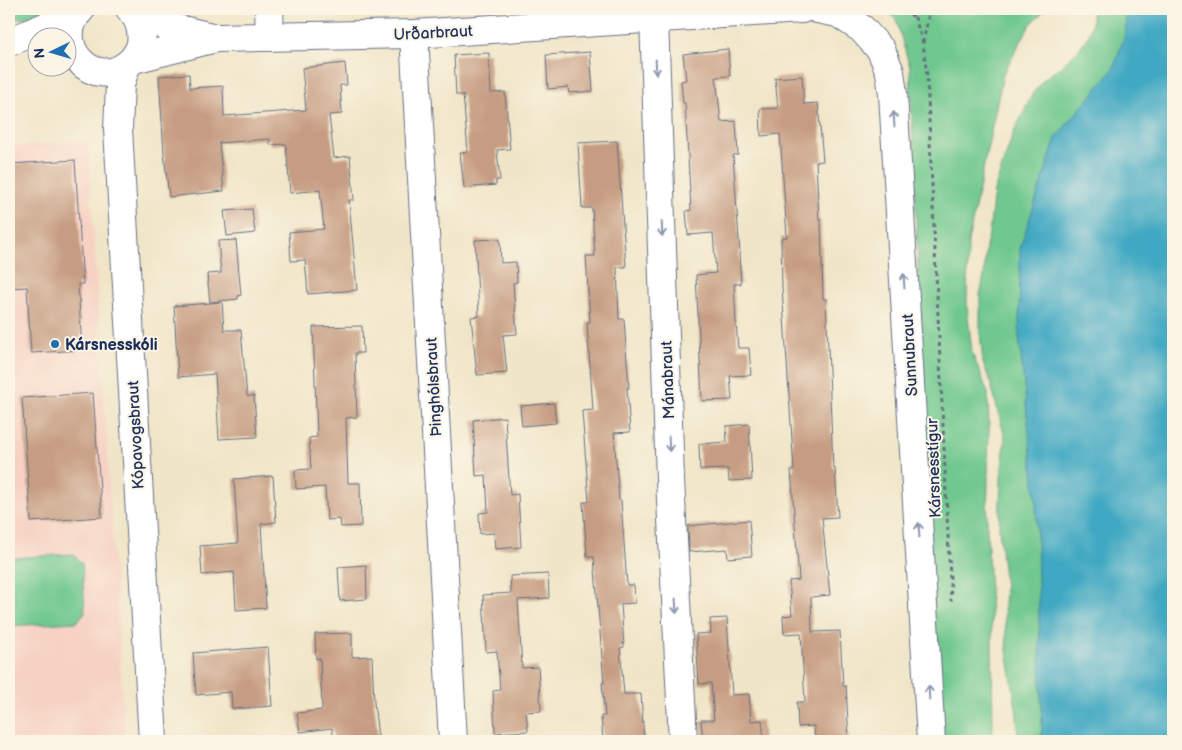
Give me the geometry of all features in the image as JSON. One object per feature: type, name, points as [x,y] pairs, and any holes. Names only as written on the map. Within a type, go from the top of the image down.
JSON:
[{"type":"street","points":[[269,9],[270,37]]},
{"type":"street","points":[[770,10],[802,9]]},
{"type":"street","name":"Sunnubraut","points":[[817,9],[838,13],[862,29],[882,50],[890,72],[894,104],[931,741]]},
{"type":"street","name":"Urðarbraut","points":[[79,61],[104,72],[116,71],[130,62],[216,38],[414,34],[525,18],[654,18],[770,10]]},
{"type":"street","points":[[9,44],[79,11]]},
{"type":"street","name":"Kópavogsbraut","points":[[79,11],[71,25],[69,37],[72,49],[79,61],[103,86],[118,130]]},
{"type":"street","name":"Urðarbraut","points":[[132,12],[166,26],[216,38]]},
{"type":"street","name":"Kópavogsbraut","points":[[132,12],[140,25],[142,37],[140,49],[130,62],[120,85],[118,130],[153,741]]},
{"type":"street","name":"Mánabraut","points":[[654,18],[670,479],[683,741]]},
{"type":"street","name":"Þinghólsbraut","points":[[414,34],[453,741]]},
{"type":"street","points":[[9,44],[28,47]]},
{"type":"path","points":[[904,9],[915,18],[917,9]]},
{"type":"path","name":"Kársnesstígur","points":[[923,43],[930,9]]},
{"type":"path","name":"Kársnesstígur","points":[[915,18],[923,43],[927,76],[951,602]]},
{"type":"shaded area","name":"Kársnesskóli","points":[[88,141],[125,741],[9,741],[9,146]]},
{"type":"green space","points":[[9,9],[44,9],[37,16],[9,20]]},
{"type":"green space","points":[[885,9],[1046,9],[1030,25],[1003,74],[968,242],[967,307],[972,353],[988,393],[987,528],[992,637],[993,741],[937,741],[910,67],[896,20]]},
{"type":"green space","points":[[1092,9],[1173,9],[1173,741],[1018,741],[1017,715],[1007,650],[1004,606],[1005,588],[999,529],[1005,438],[990,381],[983,363],[980,332],[980,295],[984,276],[986,247],[994,191],[1013,134],[1033,93],[1044,79],[1079,49],[1088,36],[1092,23]]},
{"type":"green space","points":[[73,554],[82,563],[85,612],[77,622],[9,626],[9,558]]},
{"type":"water","points":[[1126,9],[1173,9],[1173,741],[1040,741],[1042,730],[1036,501],[1019,337],[1020,248],[1056,138],[1113,69],[1125,35]]},
{"type":"building","points":[[728,49],[730,76],[716,77],[721,122],[736,121],[738,155],[733,155],[741,284],[734,284],[736,322],[738,348],[749,348],[751,375],[730,376],[732,400],[702,401],[696,275],[716,273],[713,233],[688,235],[686,211],[691,210],[685,103],[683,103],[681,81],[686,80],[683,54]]},
{"type":"building","points":[[590,52],[593,91],[569,93],[568,87],[548,89],[546,55]]},
{"type":"building","points":[[489,53],[491,93],[505,92],[510,149],[497,150],[500,180],[496,180],[496,185],[464,188],[460,153],[468,152],[463,95],[456,95],[454,55]]},
{"type":"building","points":[[345,63],[347,85],[340,85],[342,114],[329,115],[334,158],[350,156],[354,200],[349,200],[357,290],[308,294],[305,260],[291,261],[289,232],[324,229],[320,190],[290,193],[286,144],[270,145],[270,139],[219,143],[224,191],[169,197],[159,76],[189,74],[190,88],[223,86],[224,116],[306,110],[302,68]]},
{"type":"building","points":[[802,76],[804,104],[818,103],[823,161],[816,162],[819,220],[821,220],[823,299],[826,299],[833,467],[835,467],[838,517],[822,518],[830,595],[811,597],[812,632],[840,631],[849,741],[815,741],[814,726],[798,727],[797,702],[805,702],[801,633],[784,634],[783,616],[792,615],[789,581],[799,580],[791,470],[794,470],[782,287],[781,238],[787,237],[780,134],[761,136],[760,109],[778,108],[775,78]]},
{"type":"building","points":[[617,141],[626,267],[617,267],[619,319],[624,319],[630,432],[614,433],[627,585],[634,585],[635,603],[621,604],[624,647],[620,648],[624,694],[641,694],[644,741],[603,741],[601,716],[605,716],[602,683],[604,683],[594,557],[587,557],[583,502],[589,502],[582,411],[593,410],[587,322],[590,322],[586,256],[595,256],[592,208],[582,208],[578,143]]},
{"type":"building","points":[[75,160],[83,284],[78,284],[82,350],[31,353],[27,287],[12,288],[9,239],[9,164]]},
{"type":"building","points":[[252,209],[255,233],[227,236],[224,211]]},
{"type":"building","points":[[500,239],[501,263],[516,262],[517,282],[513,283],[517,334],[503,335],[507,373],[477,375],[471,317],[479,316],[475,240]]},
{"type":"building","points":[[236,240],[241,295],[238,296],[238,299],[210,302],[207,274],[221,273],[218,241]]},
{"type":"building","points":[[222,302],[224,330],[241,330],[247,396],[254,396],[257,437],[219,439],[215,374],[178,377],[174,306]]},
{"type":"building","points":[[362,326],[363,353],[355,353],[357,417],[346,418],[348,483],[360,483],[361,526],[341,527],[340,519],[327,520],[325,487],[296,489],[295,470],[311,469],[309,438],[317,437],[313,327]]},
{"type":"building","points":[[93,393],[102,517],[31,522],[22,398]]},
{"type":"building","points":[[554,403],[556,423],[522,426],[520,406]]},
{"type":"building","points":[[505,417],[510,495],[518,494],[521,547],[495,549],[494,533],[480,534],[479,513],[488,512],[486,475],[476,476],[473,420]]},
{"type":"building","points":[[749,424],[752,480],[729,481],[728,469],[700,470],[699,444],[727,442],[726,426]]},
{"type":"building","points":[[273,476],[276,522],[261,524],[266,608],[236,610],[234,572],[202,575],[200,546],[238,543],[234,479]]},
{"type":"building","points":[[749,520],[752,556],[728,558],[727,549],[689,552],[688,526]]},
{"type":"building","points":[[366,565],[367,599],[340,601],[338,567]]},
{"type":"building","points":[[548,574],[549,598],[518,600],[522,668],[538,667],[541,711],[526,712],[528,731],[495,733],[493,691],[500,690],[497,651],[486,652],[483,595],[511,593],[510,576]]},
{"type":"building","points":[[727,618],[732,695],[749,694],[751,721],[762,720],[764,741],[703,741],[701,720],[714,720],[711,683],[699,684],[696,634],[711,633],[710,619]]},
{"type":"building","points":[[352,633],[352,657],[372,656],[378,737],[369,738],[369,741],[334,741],[332,728],[300,732],[297,713],[322,710],[320,658],[316,659],[315,634]]},
{"type":"building","points":[[268,647],[272,706],[232,709],[231,692],[196,695],[193,653]]},
{"type":"place","name":"Kársnesskóli","points":[[55,344]]}]
